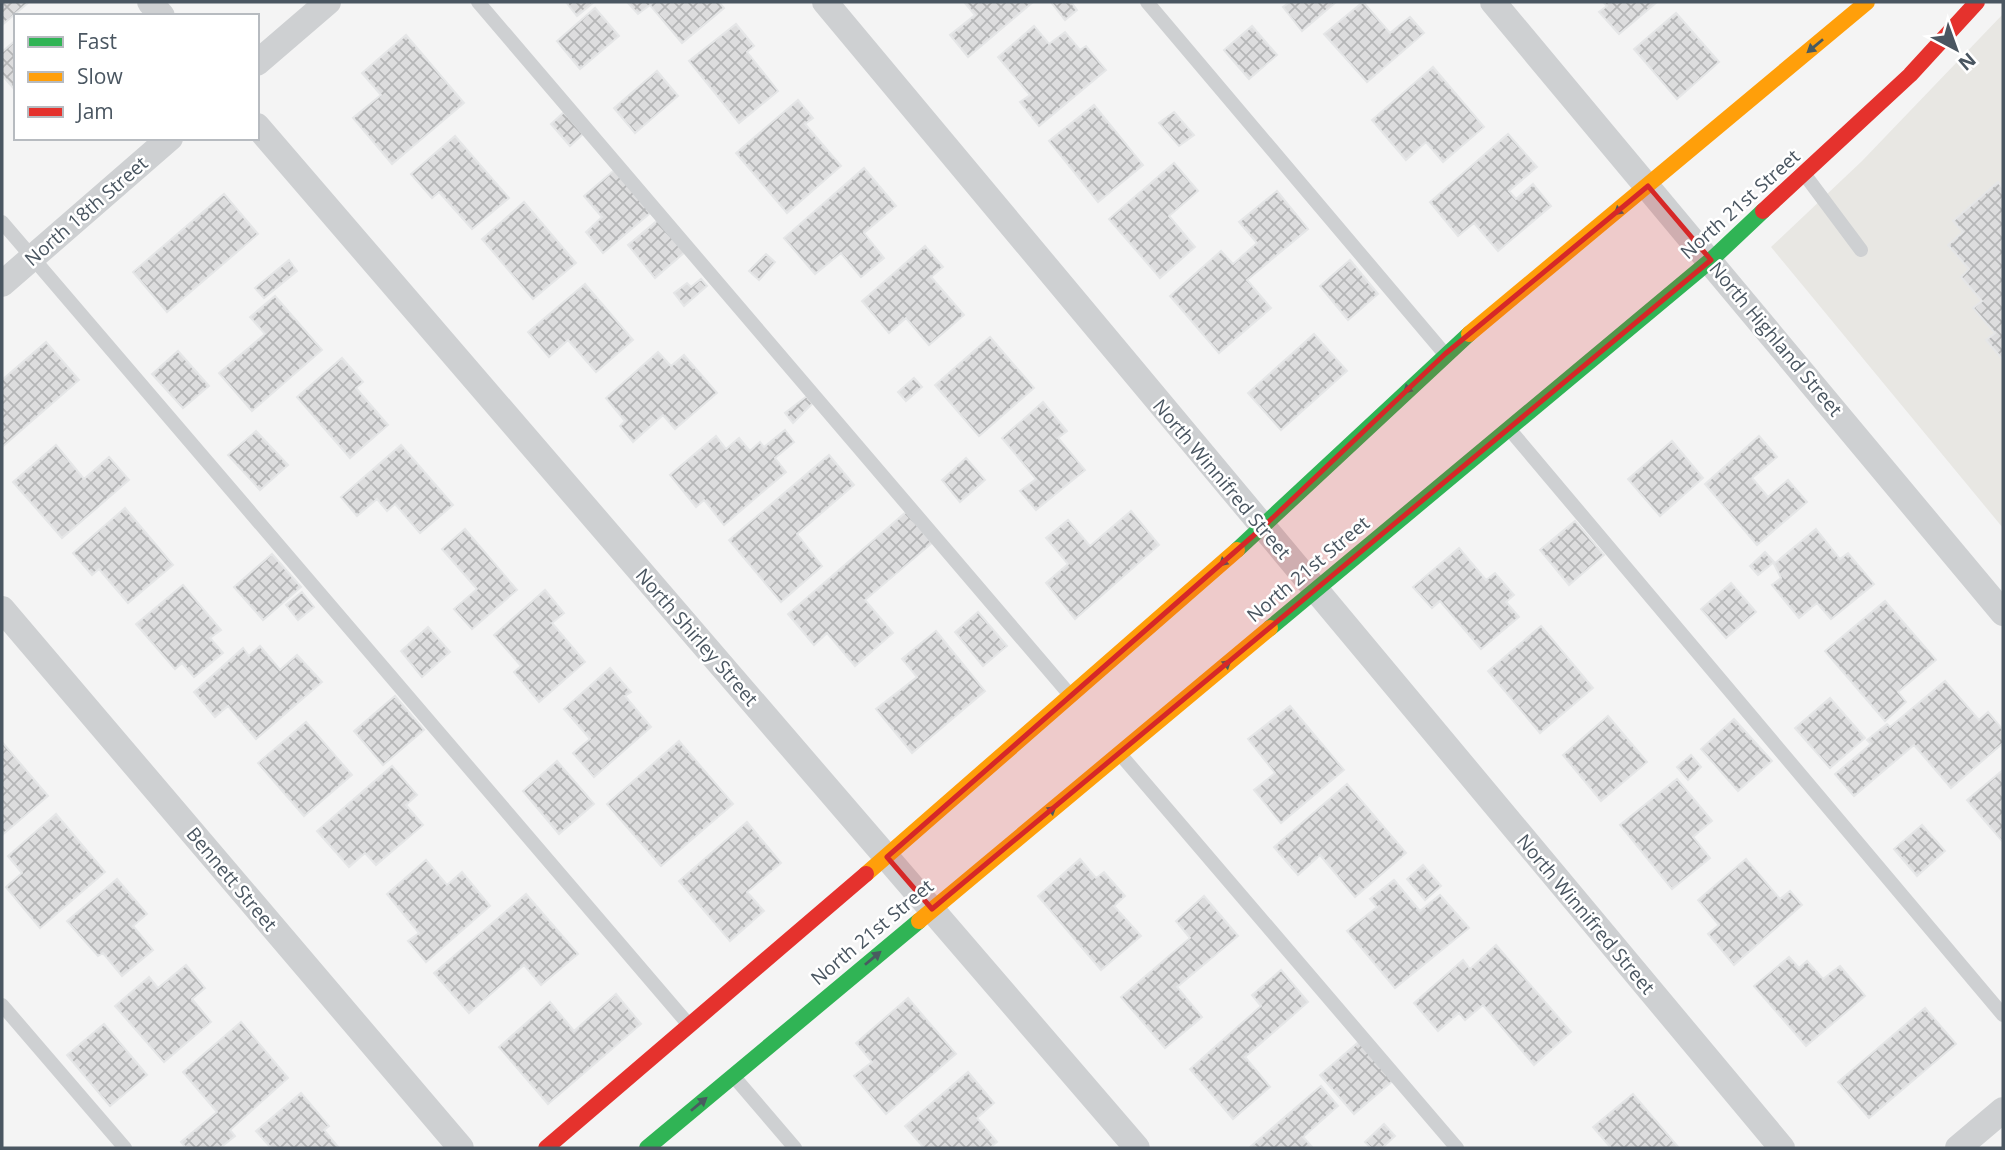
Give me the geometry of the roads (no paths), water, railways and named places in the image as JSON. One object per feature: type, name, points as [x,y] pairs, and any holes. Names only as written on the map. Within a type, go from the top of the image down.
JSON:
[{"type":"main road","name":"North 21st Street","points":[[647,1148],[1711,260],[1910,75],[1977,2]]},
{"type":"main road","points":[[546,1148],[1072,697],[1262,528],[1445,354],[1648,186],[1859,4]]},
{"type":"street","points":[[259,61],[328,2]]},
{"type":"street","name":"North Winnifred Street","points":[[825,2],[1314,591],[1783,1148]]},
{"type":"street","name":"North Highland Street","points":[[1493,2],[2003,613]]},
{"type":"street","name":"North Shirley Street","points":[[259,129],[1137,1148]]},
{"type":"street","name":"North 18th Street","points":[[2,284],[168,140]]},
{"type":"street","name":"Bennett Street","points":[[2,609],[461,1148]]},
{"type":"street","points":[[1958,1148],[2003,1110]]},
{"type":"lane","points":[[478,2],[1072,697]]},
{"type":"lane","points":[[1147,2],[1445,354]]},
{"type":"lane","points":[[1804,174],[1821,192],[1861,250]]},
{"type":"lane","points":[[2,222],[690,1026]]},
{"type":"lane","points":[[1508,429],[2003,1015]]},
{"type":"lane","points":[[1119,753],[1457,1148]]},
{"type":"lane","points":[[2,1005],[125,1148]]},
{"type":"lane","points":[[733,1076],[795,1148]]}]
